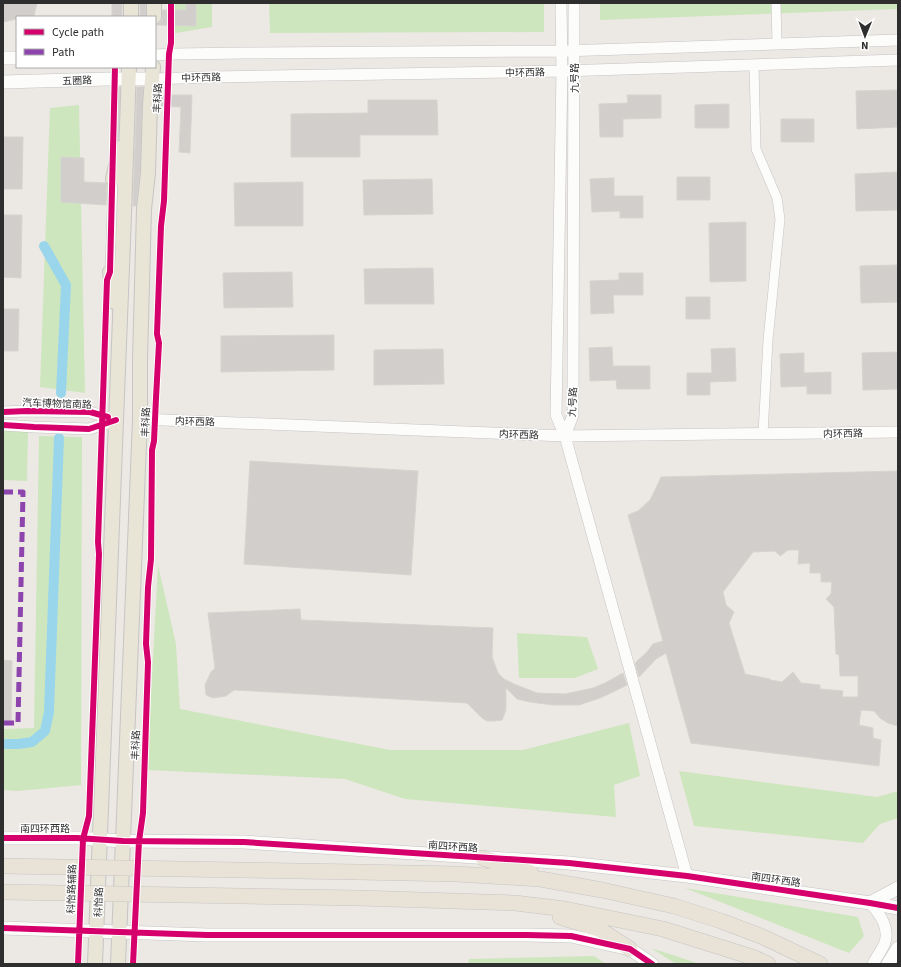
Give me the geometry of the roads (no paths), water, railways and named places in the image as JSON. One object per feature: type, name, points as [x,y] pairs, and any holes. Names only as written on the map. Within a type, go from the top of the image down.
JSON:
[{"type":"highway","points":[[483,858],[561,883]]},
{"type":"highway","points":[[3,866],[456,874],[540,879],[602,890],[674,906],[721,921],[762,937],[820,964]]},
{"type":"highway","points":[[3,892],[359,898],[515,903],[565,909],[663,929],[755,958],[768,964]]},
{"type":"highway","points":[[515,903],[599,929],[630,949]]},
{"type":"main road","points":[[131,3],[131,16]]},
{"type":"main road","points":[[154,3],[154,16]]},
{"type":"main road","points":[[3,58],[16,58]]},
{"type":"main road","points":[[100,840],[129,73]]},
{"type":"main road","name":"五圈路","points":[[3,82],[129,73],[152,73]]},
{"type":"main road","name":"丰科路","points":[[123,841],[140,419],[144,209],[148,173],[152,73]]},
{"type":"main road","points":[[113,179],[121,144],[127,129]]},
{"type":"main road","points":[[110,272],[115,310],[120,323]]},
{"type":"main road","name":"南四环西路","points":[[3,838],[77,838],[123,841],[244,842],[569,863],[687,876],[898,908]]},
{"type":"main road","name":"科怡路","points":[[95,964],[100,840]]},
{"type":"main road","points":[[118,964],[123,841]]},
{"type":"main road","points":[[870,903],[898,888]]},
{"type":"main road","points":[[3,928],[207,934],[571,936],[630,949],[652,964]]},
{"type":"main road","points":[[888,964],[898,948]]},
{"type":"street","name":"九号路","points":[[561,3],[562,71],[556,415],[565,436]]},
{"type":"street","name":"九号路","points":[[565,436],[573,416],[574,3]]},
{"type":"street","points":[[776,3],[777,43]]},
{"type":"street","name":"中环西路","points":[[156,55],[562,51],[898,40]]},
{"type":"street","name":"中环西路","points":[[152,73],[211,77],[574,71],[898,60]]},
{"type":"street","points":[[754,65],[756,149],[777,198],[780,219],[768,340],[763,434]]},
{"type":"street","points":[[110,272],[113,179]]},
{"type":"street","name":"汽车博物馆南路","points":[[3,412],[90,412],[116,420]]},
{"type":"street","name":"内环西路","points":[[140,419],[565,436],[898,432]]},
{"type":"street","points":[[3,425],[89,428],[116,420]]},
{"type":"street","points":[[565,436],[687,876]]},
{"type":"street","points":[[870,903],[879,912],[885,924],[886,934],[884,944],[873,964]]},
{"type":"waterway","points":[[44,246],[66,285],[61,393]]},
{"type":"waterway","points":[[3,744],[32,742],[45,731],[49,712],[59,438]]}]
